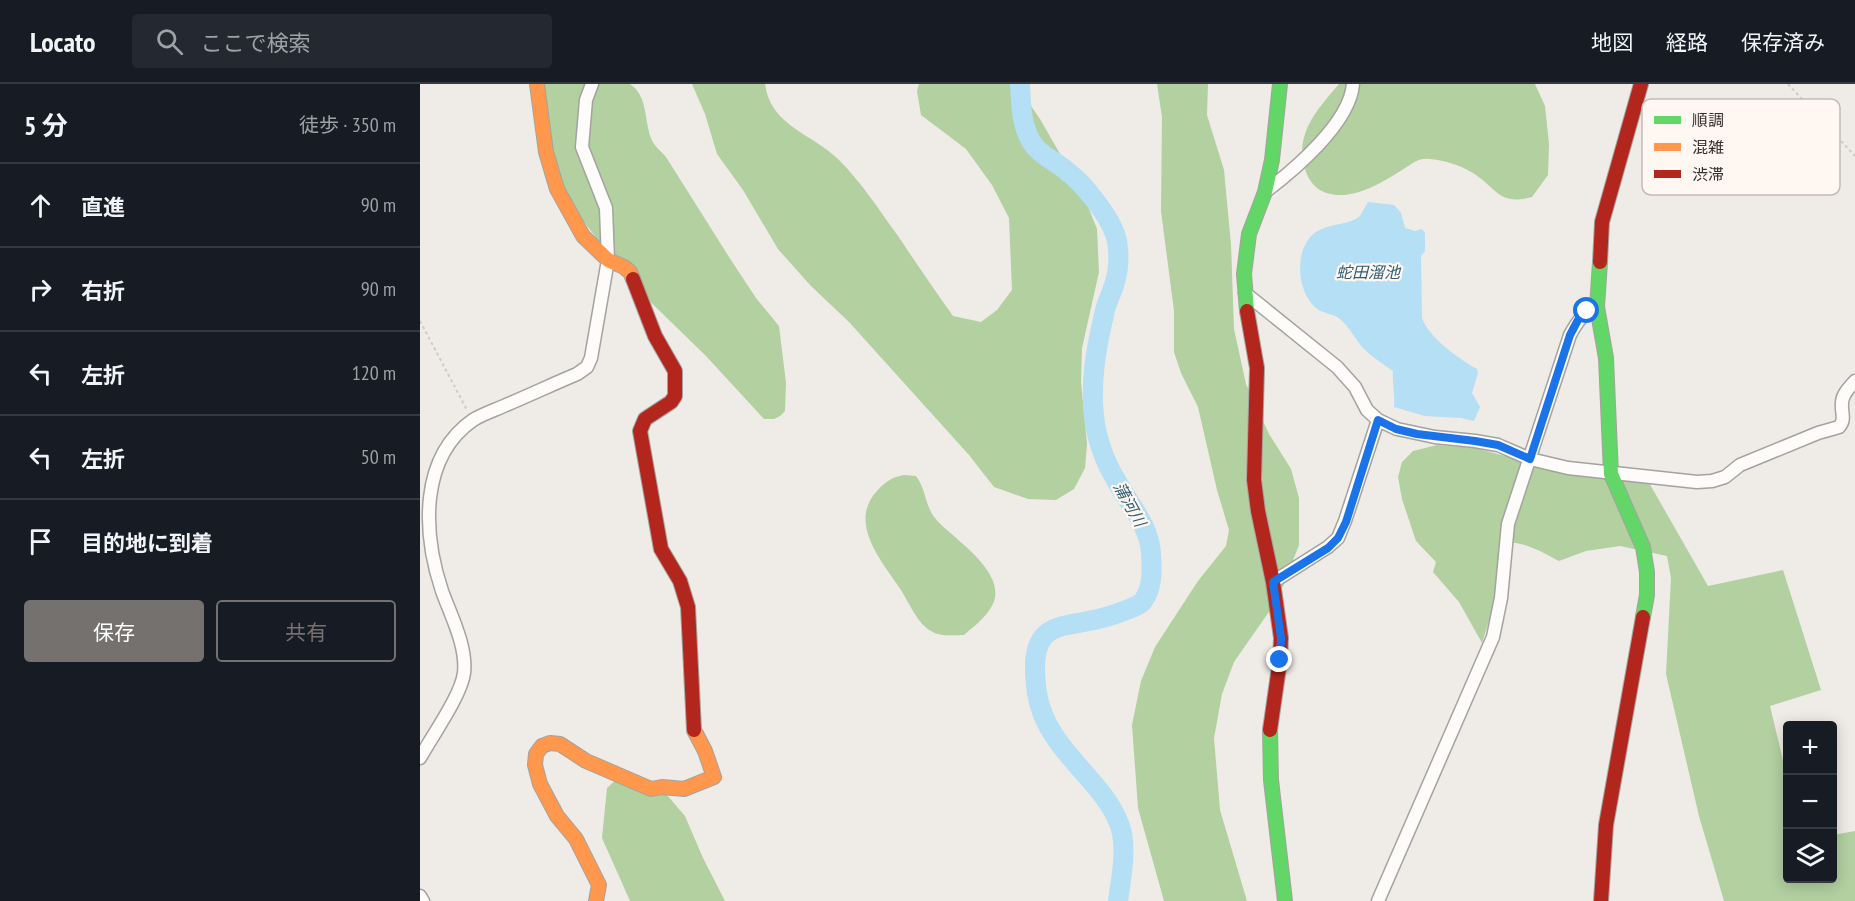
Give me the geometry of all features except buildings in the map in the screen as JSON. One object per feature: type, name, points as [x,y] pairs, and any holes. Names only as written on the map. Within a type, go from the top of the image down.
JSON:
[{"type":"street","points":[[537,84],[546,152],[557,189],[583,236],[608,260],[630,272],[655,336],[675,371],[675,396],[671,402],[645,419],[640,431],[661,549],[680,580],[688,608],[693,728],[705,751],[714,777],[684,789],[662,787],[651,789],[586,761],[560,744],[550,743],[542,746],[536,754],[535,765],[540,784],[557,816],[576,839],[598,885],[596,901]]},
{"type":"street","points":[[420,758],[459,690],[464,674],[458,634],[431,559],[422,515],[432,463],[450,437],[473,420],[577,374],[587,367],[591,358],[608,260],[606,208],[582,147],[586,100],[592,84]]},
{"type":"street","points":[[1280,84],[1272,160],[1265,192],[1249,234],[1245,252],[1245,293],[1257,368],[1254,480],[1281,638],[1280,660],[1272,707],[1270,757],[1286,901]]},
{"type":"street","points":[[1265,192],[1316,149],[1345,109],[1353,84]]},
{"type":"street","points":[[1601,901],[1606,825],[1647,595],[1647,572],[1643,548],[1611,474],[1606,358],[1597,307],[1602,222],[1641,84]]},
{"type":"street","points":[[1245,293],[1337,367],[1355,387],[1367,410],[1378,420],[1396,429],[1417,434],[1498,445],[1530,459],[1568,468],[1611,474],[1712,482],[1725,477],[1740,465],[1839,427],[1844,420],[1842,403],[1844,395],[1855,381]]},
{"type":"street","points":[[1378,901],[1493,637],[1501,598],[1508,524],[1570,335],[1578,320],[1587,311],[1597,307]]},
{"type":"street","points":[[1273,582],[1328,548],[1338,538],[1346,522],[1378,420]]},
{"type":"street","points":[[420,896],[423,901]]},
{"type":"path","points":[[1788,84],[1802,99]]},
{"type":"path","points":[[1840,140],[1855,156]]},
{"type":"path","points":[[420,321],[473,420]]},
{"type":"green space","points":[[542,84],[630,84],[636,89],[643,102],[653,143],[666,157],[756,298],[779,326],[786,383],[785,411],[780,416],[774,419],[764,419],[706,356],[631,283],[581,218],[557,182]]},
{"type":"green space","points":[[692,84],[765,84],[769,99],[784,120],[828,151],[855,178],[953,316],[981,322],[997,310],[1012,290],[1009,218],[992,185],[966,149],[921,115],[917,91],[919,84],[1016,84],[1040,119],[1083,194],[1097,229],[1099,272],[1082,348],[1081,382],[1087,444],[1085,468],[1074,489],[1056,500],[1028,499],[994,487],[969,455],[849,322],[810,285],[778,249],[743,190],[717,154],[705,114]]},
{"type":"green space","points":[[1157,84],[1208,84],[1207,115],[1224,170],[1231,245],[1234,329],[1246,384],[1269,434],[1291,469],[1299,498],[1299,545],[1278,599],[1234,662],[1222,694],[1214,738],[1220,810],[1247,901],[1164,901],[1138,808],[1132,725],[1141,681],[1155,647],[1198,581],[1226,546],[1229,530],[1217,490],[1198,407],[1181,373],[1174,352],[1174,311],[1161,211],[1162,117]]},
{"type":"green space","points":[[1339,84],[1535,84],[1545,106],[1549,144],[1548,175],[1532,197],[1512,199],[1499,194],[1473,173],[1463,168],[1446,162],[1422,159],[1377,185],[1356,193],[1334,195],[1324,192],[1314,186],[1308,176],[1302,156],[1303,144],[1305,133],[1316,112]]},
{"type":"green space","points":[[1437,445],[1475,448],[1582,477],[1648,481],[1708,586],[1783,570],[1821,690],[1770,706],[1783,760],[1783,883],[1837,883],[1837,834],[1855,831],[1855,901],[1724,901],[1699,816],[1666,674],[1671,578],[1667,556],[1620,546],[1586,551],[1559,561],[1525,545],[1502,542],[1495,601],[1482,643],[1459,602],[1433,572],[1436,562],[1416,541],[1402,499],[1398,477],[1402,462],[1413,451]]},
{"type":"green space","points":[[904,475],[916,476],[935,518],[971,551],[992,579],[995,599],[990,609],[964,635],[939,634],[926,628],[914,613],[871,542],[866,516],[869,503],[886,483]]},
{"type":"green space","points":[[618,778],[667,795],[685,816],[725,901],[630,901],[602,838],[607,788]]},
{"type":"water","name":"蛇田溜池","points":[[1368,202],[1394,205],[1401,213],[1405,228],[1415,231],[1422,229],[1425,233],[1425,251],[1421,256],[1422,318],[1437,340],[1477,369],[1472,393],[1480,407],[1474,421],[1425,416],[1394,407],[1393,371],[1363,348],[1340,319],[1315,307],[1304,290],[1301,280],[1301,258],[1309,239],[1321,229],[1356,219]]},
{"type":"waterway","name":"蒲河川","points":[[1020,84],[1023,118],[1032,142],[1037,149],[1074,177],[1088,192],[1112,227],[1118,246],[1116,277],[1105,311],[1094,365],[1094,416],[1099,441],[1108,466],[1147,534],[1151,554],[1150,584],[1143,601],[1136,606],[1102,618],[1055,629],[1044,636],[1038,648],[1035,666],[1037,693],[1052,733],[1105,798],[1122,833],[1122,876],[1118,901]]},
{"type":"traffic: fast","points":[[1247,311],[1244,274],[1249,234],[1265,192],[1272,160],[1280,84]]},
{"type":"traffic: fast","points":[[1600,262],[1597,307],[1606,358],[1611,474],[1643,547],[1647,572],[1647,595],[1643,617]]},
{"type":"traffic: fast","points":[[1270,730],[1271,780],[1285,901]]},
{"type":"traffic: slow","points":[[537,84],[546,152],[557,189],[583,236],[608,260],[630,272],[633,279]]},
{"type":"traffic: slow","points":[[596,901],[599,885],[576,839],[557,816],[540,784],[535,765],[536,754],[542,746],[550,743],[560,744],[586,761],[651,789],[662,787],[684,789],[714,777],[705,751],[694,730]]},
{"type":"traffic: jam","points":[[1600,262],[1602,222],[1641,84]]},
{"type":"traffic: jam","points":[[633,279],[655,336],[675,371],[675,396],[671,402],[645,419],[640,431],[661,549],[680,581],[688,607],[694,730]]},
{"type":"traffic: jam","points":[[1247,311],[1257,368],[1254,480],[1281,638],[1270,730]]},
{"type":"traffic: jam","points":[[1601,901],[1606,825],[1643,617]]},
{"type":"route","points":[[1280,660],[1281,638],[1273,582],[1328,548],[1338,538],[1346,522],[1378,420],[1396,429],[1417,434],[1498,445],[1530,459],[1570,335],[1578,320],[1587,311]]}]
